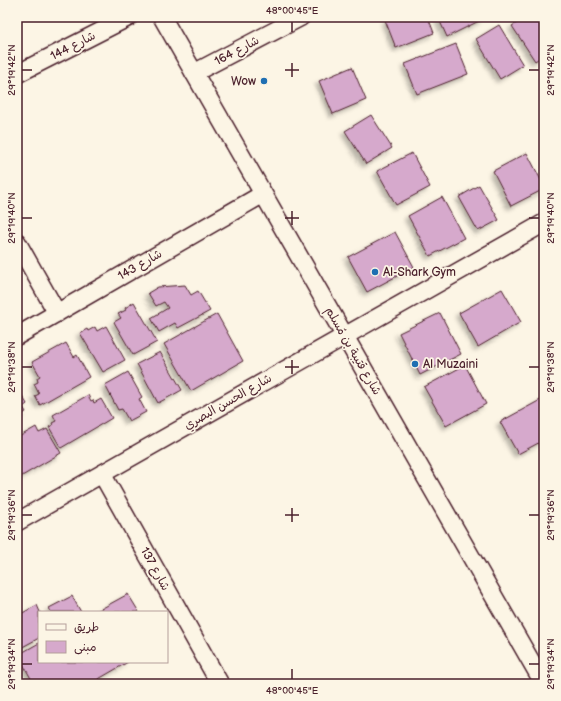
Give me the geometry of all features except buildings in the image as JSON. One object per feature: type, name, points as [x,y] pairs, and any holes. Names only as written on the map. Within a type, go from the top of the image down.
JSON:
[{"type":"street","name":"شارع 144","points":[[17,74],[129,17]]},
{"type":"street","name":"شارع قتيبة بن مُسلم","points":[[162,17],[544,684]]},
{"type":"street","name":"شارع 164","points":[[194,73],[301,17]]},
{"type":"street","name":"شارع 143","points":[[17,336],[263,194]]},
{"type":"street","name":"شارع الحسن البصري","points":[[17,522],[544,223]]},
{"type":"street","points":[[17,242],[57,313]]},
{"type":"street","name":"شارع 137","points":[[102,474],[220,684]]},
{"type":"place","name":"Wow","points":[[264,81]]},
{"type":"place","name":"Al-Shark Gym","points":[[375,272]]},
{"type":"place","name":"Al Muzaini","points":[[415,364]]}]
